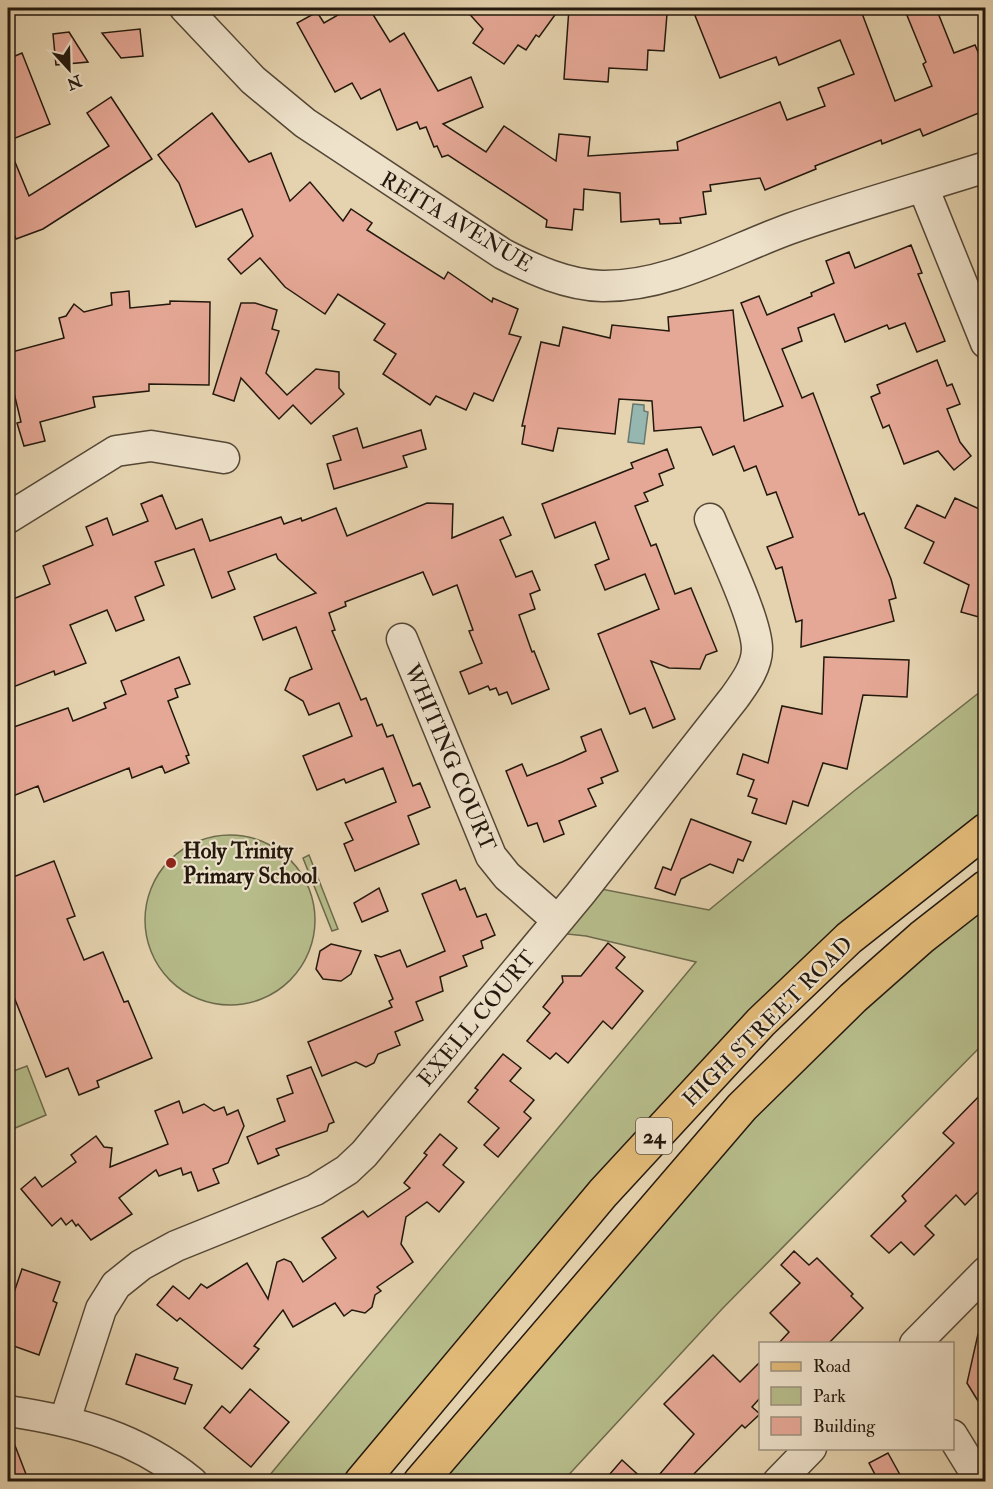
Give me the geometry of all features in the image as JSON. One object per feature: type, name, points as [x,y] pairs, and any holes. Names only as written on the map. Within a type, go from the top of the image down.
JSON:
[{"type":"main road","name":"HIGH STREET ROAD","points":[[361,1482],[603,1193],[760,1022],[849,938],[986,830]]},
{"type":"main road","name":"HIGH STREET ROAD","points":[[420,1482],[742,1107],[853,998],[922,937],[986,887]]},
{"type":"street","name":"REITA AVENUE","points":[[185,8],[253,80],[322,135],[503,254],[525,266],[577,284],[603,286],[658,279],[800,225],[986,167]]},
{"type":"street","points":[[923,187],[986,343]]},
{"type":"street","points":[[8,518],[116,451],[151,446],[224,458]]},
{"type":"street","name":"EXELL COURT","points":[[65,1420],[101,1309],[116,1285],[148,1261],[176,1246],[315,1190],[347,1170],[364,1154],[557,920],[734,698],[752,670],[757,650],[753,627],[710,519]]},
{"type":"street","name":"WHITING COURT","points":[[402,639],[491,856],[507,876],[557,920]]},
{"type":"street","points":[[917,1342],[986,1272]]},
{"type":"street","points":[[8,1411],[65,1420],[111,1434],[169,1464],[192,1482]]},
{"type":"street","points":[[954,1438],[981,1482]]},
{"type":"street","points":[[778,1482],[810,1450]]},
{"type":"green space","points":[[985,688],[985,830],[849,938],[361,1481],[264,1482],[696,962],[586,936],[548,932],[586,886],[709,910],[854,791]]},
{"type":"green space","points":[[230,835],[262,842],[277,849],[290,860],[301,873],[308,888],[315,920],[308,952],[301,967],[290,980],[277,991],[262,998],[230,1005],[198,998],[183,991],[170,980],[159,967],[152,952],[145,920],[152,888],[159,873],[170,860],[183,849],[198,842]]},
{"type":"green space","points":[[309,855],[338,929],[332,931],[303,858]]},
{"type":"green space","points":[[985,887],[985,1042],[722,1309],[563,1481],[420,1482],[609,1259]]},
{"type":"green space","points":[[27,1066],[46,1115],[8,1131],[8,1073]]},
{"type":"water","points":[[633,404],[644,405],[644,411],[648,412],[644,444],[628,442]]},
{"type":"building","points":[[350,8],[369,8],[390,42],[404,33],[438,91],[471,77],[483,107],[443,124],[486,152],[504,126],[556,161],[559,134],[590,137],[588,156],[678,150],[677,142],[780,102],[787,120],[825,106],[818,88],[854,74],[840,40],[779,65],[776,57],[720,78],[692,8],[860,8],[895,101],[932,86],[923,64],[926,62],[904,8],[936,8],[954,53],[975,45],[979,54],[986,52],[986,110],[923,136],[920,129],[882,144],[881,140],[815,166],[816,169],[765,190],[760,178],[710,185],[711,191],[703,192],[706,214],[680,218],[681,223],[660,224],[659,219],[621,222],[620,193],[584,189],[583,210],[574,209],[572,230],[546,227],[547,220],[448,155],[442,157],[437,146],[434,147],[426,127],[420,129],[417,122],[397,130],[380,89],[361,99],[352,83],[335,92],[297,23],[317,12],[324,23]]},
{"type":"building","points":[[464,8],[560,8],[539,37],[536,35],[526,50],[518,45],[504,64],[473,43],[483,29]]},
{"type":"building","points":[[569,8],[642,8],[642,12],[667,14],[664,51],[648,50],[647,70],[609,68],[608,82],[564,79]]},
{"type":"building","points":[[140,29],[143,56],[121,58],[102,33]]},
{"type":"building","points":[[69,32],[88,62],[56,65],[53,34]]},
{"type":"building","points":[[22,53],[50,124],[8,141],[8,59]]},
{"type":"building","points":[[111,97],[152,159],[43,229],[16,239],[8,219],[8,145],[29,196],[109,146],[87,113]]},
{"type":"building","points":[[212,113],[249,162],[271,153],[290,201],[310,182],[343,221],[351,209],[372,223],[367,230],[444,279],[448,272],[492,302],[493,298],[518,309],[509,334],[521,337],[493,401],[474,393],[466,410],[436,396],[430,405],[383,374],[396,354],[374,340],[385,324],[338,294],[325,314],[285,287],[260,258],[241,274],[228,259],[253,236],[242,209],[196,227],[179,183],[158,155]]},
{"type":"building","points":[[911,245],[922,273],[918,274],[945,341],[917,352],[905,323],[889,329],[887,325],[845,342],[834,314],[798,328],[802,341],[782,349],[802,398],[813,393],[859,515],[864,513],[891,579],[896,598],[889,600],[894,621],[801,647],[802,620],[796,622],[782,567],[776,569],[767,547],[793,537],[776,492],[767,495],[756,466],[744,471],[734,446],[713,455],[701,427],[654,431],[652,401],[619,399],[615,434],[558,428],[553,451],[522,444],[525,426],[522,426],[541,342],[559,346],[563,327],[610,338],[612,325],[669,331],[668,317],[733,310],[744,421],[783,406],[741,303],[759,296],[767,315],[812,296],[811,293],[834,283],[826,261],[849,252],[855,268]]},
{"type":"building","points":[[129,291],[130,308],[170,304],[170,301],[210,302],[209,385],[149,384],[149,391],[93,397],[95,407],[40,422],[45,441],[24,446],[17,423],[21,422],[8,368],[8,353],[64,338],[59,318],[66,316],[74,304],[84,312],[112,305],[111,293]]},
{"type":"building","points":[[241,303],[255,303],[277,310],[272,329],[279,331],[266,373],[287,395],[316,369],[339,372],[339,388],[344,394],[311,424],[293,405],[279,419],[241,378],[234,401],[213,394]]},
{"type":"building","points":[[937,360],[947,386],[952,384],[960,404],[947,409],[960,442],[971,456],[954,470],[938,451],[904,464],[889,425],[883,428],[871,397],[880,393],[877,385]]},
{"type":"building","points":[[357,428],[363,448],[421,430],[426,449],[403,456],[407,467],[334,489],[327,464],[341,460],[333,436]]},
{"type":"building","points":[[667,449],[674,468],[659,474],[663,485],[644,493],[648,501],[635,506],[651,546],[656,544],[675,594],[691,588],[717,651],[706,655],[700,669],[669,668],[651,661],[675,719],[653,728],[645,708],[630,714],[598,634],[659,609],[645,574],[605,590],[595,565],[609,559],[595,522],[555,538],[542,504],[633,468],[631,463]]},
{"type":"building","points":[[162,495],[176,529],[202,519],[210,541],[281,517],[284,524],[301,518],[302,521],[336,508],[347,536],[427,503],[453,504],[452,538],[503,517],[511,535],[500,540],[516,577],[532,571],[540,590],[530,594],[535,609],[519,615],[532,652],[534,651],[549,689],[512,704],[507,692],[499,695],[496,688],[490,690],[488,686],[469,694],[460,672],[482,663],[469,631],[473,630],[457,585],[433,595],[423,572],[345,602],[346,606],[329,613],[335,630],[332,631],[361,700],[366,698],[377,726],[382,724],[387,737],[393,735],[413,786],[420,783],[430,807],[408,816],[419,844],[355,871],[344,844],[353,840],[345,823],[396,802],[383,768],[346,783],[344,779],[317,790],[303,756],[352,736],[339,703],[309,715],[303,701],[285,690],[290,678],[312,669],[296,627],[263,640],[254,617],[316,593],[278,559],[276,554],[228,572],[235,589],[212,598],[194,549],[155,562],[164,585],[135,597],[144,620],[116,631],[107,610],[70,625],[86,663],[55,675],[54,671],[8,689],[8,601],[50,584],[43,566],[93,545],[86,527],[107,518],[113,535],[148,521],[141,504]]},
{"type":"building","points":[[955,498],[986,512],[986,619],[961,612],[969,585],[924,563],[934,542],[905,528],[917,505],[945,518]]},
{"type":"building","points":[[179,657],[190,684],[175,689],[178,697],[168,701],[189,755],[186,756],[189,763],[165,773],[162,766],[132,778],[129,768],[44,802],[38,786],[8,798],[8,729],[68,708],[73,721],[106,708],[104,703],[126,694],[121,681]]},
{"type":"building","points":[[824,657],[909,660],[907,697],[863,695],[847,769],[823,763],[808,806],[793,801],[786,824],[752,813],[757,799],[748,796],[754,780],[737,774],[743,754],[768,763],[782,706],[822,714]]},
{"type":"building","points":[[601,729],[618,771],[601,778],[603,783],[588,789],[596,806],[559,821],[564,834],[544,842],[537,823],[528,826],[506,771],[522,764],[527,776],[562,762],[586,751],[581,737]]},
{"type":"building","points":[[691,819],[751,842],[743,861],[738,859],[733,873],[710,864],[681,879],[675,895],[655,888],[663,867],[671,870]]},
{"type":"building","points":[[54,861],[75,916],[67,919],[84,960],[103,952],[124,1002],[128,1001],[152,1058],[97,1081],[99,1087],[79,1095],[68,1068],[46,1077],[8,982],[8,879]]},
{"type":"building","points":[[456,880],[460,890],[465,888],[477,917],[486,914],[495,935],[481,941],[483,948],[463,956],[467,966],[440,977],[443,991],[416,1002],[423,1020],[395,1032],[400,1045],[378,1054],[374,1063],[366,1067],[356,1062],[322,1076],[308,1042],[392,1007],[389,1001],[393,999],[375,955],[381,957],[400,950],[407,967],[445,951],[422,894]]},
{"type":"building","points":[[379,888],[388,911],[362,922],[354,903]]},
{"type":"building","points":[[608,943],[625,957],[616,968],[643,991],[612,1029],[603,1021],[568,1063],[556,1053],[550,1059],[527,1041],[550,1013],[543,1007],[563,982],[562,976],[581,976]]},
{"type":"building","points":[[331,944],[361,951],[351,974],[341,981],[323,979],[316,969],[320,951]]},
{"type":"building","points":[[503,1054],[521,1068],[510,1081],[534,1100],[524,1112],[531,1118],[498,1157],[484,1145],[499,1128],[468,1102],[478,1090],[475,1088]]},
{"type":"building","points":[[311,1067],[334,1122],[329,1124],[327,1131],[276,1149],[279,1155],[258,1164],[247,1137],[285,1121],[277,1099],[293,1093],[287,1076]]},
{"type":"building","points":[[986,1089],[986,1184],[965,1205],[956,1195],[925,1226],[934,1235],[914,1255],[901,1242],[889,1253],[871,1236],[906,1201],[902,1196],[954,1143],[943,1133]]},
{"type":"building","points":[[179,1101],[183,1113],[204,1104],[214,1111],[224,1107],[227,1115],[238,1110],[244,1126],[228,1163],[213,1169],[219,1183],[198,1191],[191,1172],[183,1175],[181,1168],[159,1176],[156,1170],[119,1198],[132,1214],[91,1240],[72,1220],[66,1225],[61,1218],[52,1226],[21,1189],[35,1177],[42,1187],[76,1162],[71,1155],[96,1136],[104,1147],[112,1148],[110,1167],[168,1144],[155,1111]]},
{"type":"building","points":[[440,1134],[457,1148],[443,1165],[464,1182],[439,1212],[427,1202],[406,1217],[401,1244],[413,1262],[377,1287],[381,1291],[375,1295],[372,1307],[365,1313],[352,1310],[344,1316],[335,1303],[293,1327],[283,1310],[254,1346],[259,1349],[242,1369],[180,1318],[177,1321],[157,1305],[173,1286],[189,1299],[201,1284],[207,1288],[247,1263],[268,1299],[277,1262],[284,1259],[291,1262],[303,1282],[336,1258],[322,1238],[363,1211],[368,1217],[410,1188],[404,1183],[427,1155],[424,1153]]},
{"type":"building","points":[[794,1251],[809,1265],[817,1258],[853,1294],[851,1296],[863,1308],[830,1342],[780,1342],[789,1332],[770,1313],[800,1283],[781,1265]]},
{"type":"building","points":[[22,1269],[60,1282],[53,1301],[57,1303],[39,1355],[8,1344],[8,1310]]},
{"type":"building","points":[[978,1334],[986,1335],[986,1414],[967,1383]]},
{"type":"building","points":[[136,1354],[178,1368],[174,1379],[192,1385],[185,1404],[126,1384]]},
{"type":"building","points":[[713,1355],[740,1382],[759,1363],[759,1399],[752,1407],[759,1415],[745,1428],[742,1425],[686,1482],[653,1482],[694,1434],[664,1404]]},
{"type":"building","points":[[250,1389],[289,1422],[251,1467],[204,1428],[222,1406],[230,1413]]},
{"type":"building","points":[[9,1430],[29,1482],[8,1482]]},
{"type":"building","points":[[888,1453],[904,1482],[879,1482],[869,1463]]},
{"type":"building","points":[[622,1460],[646,1482],[603,1482]]},
{"type":"place","name":"Holy Trinity Primary School","points":[[171,863]]}]
